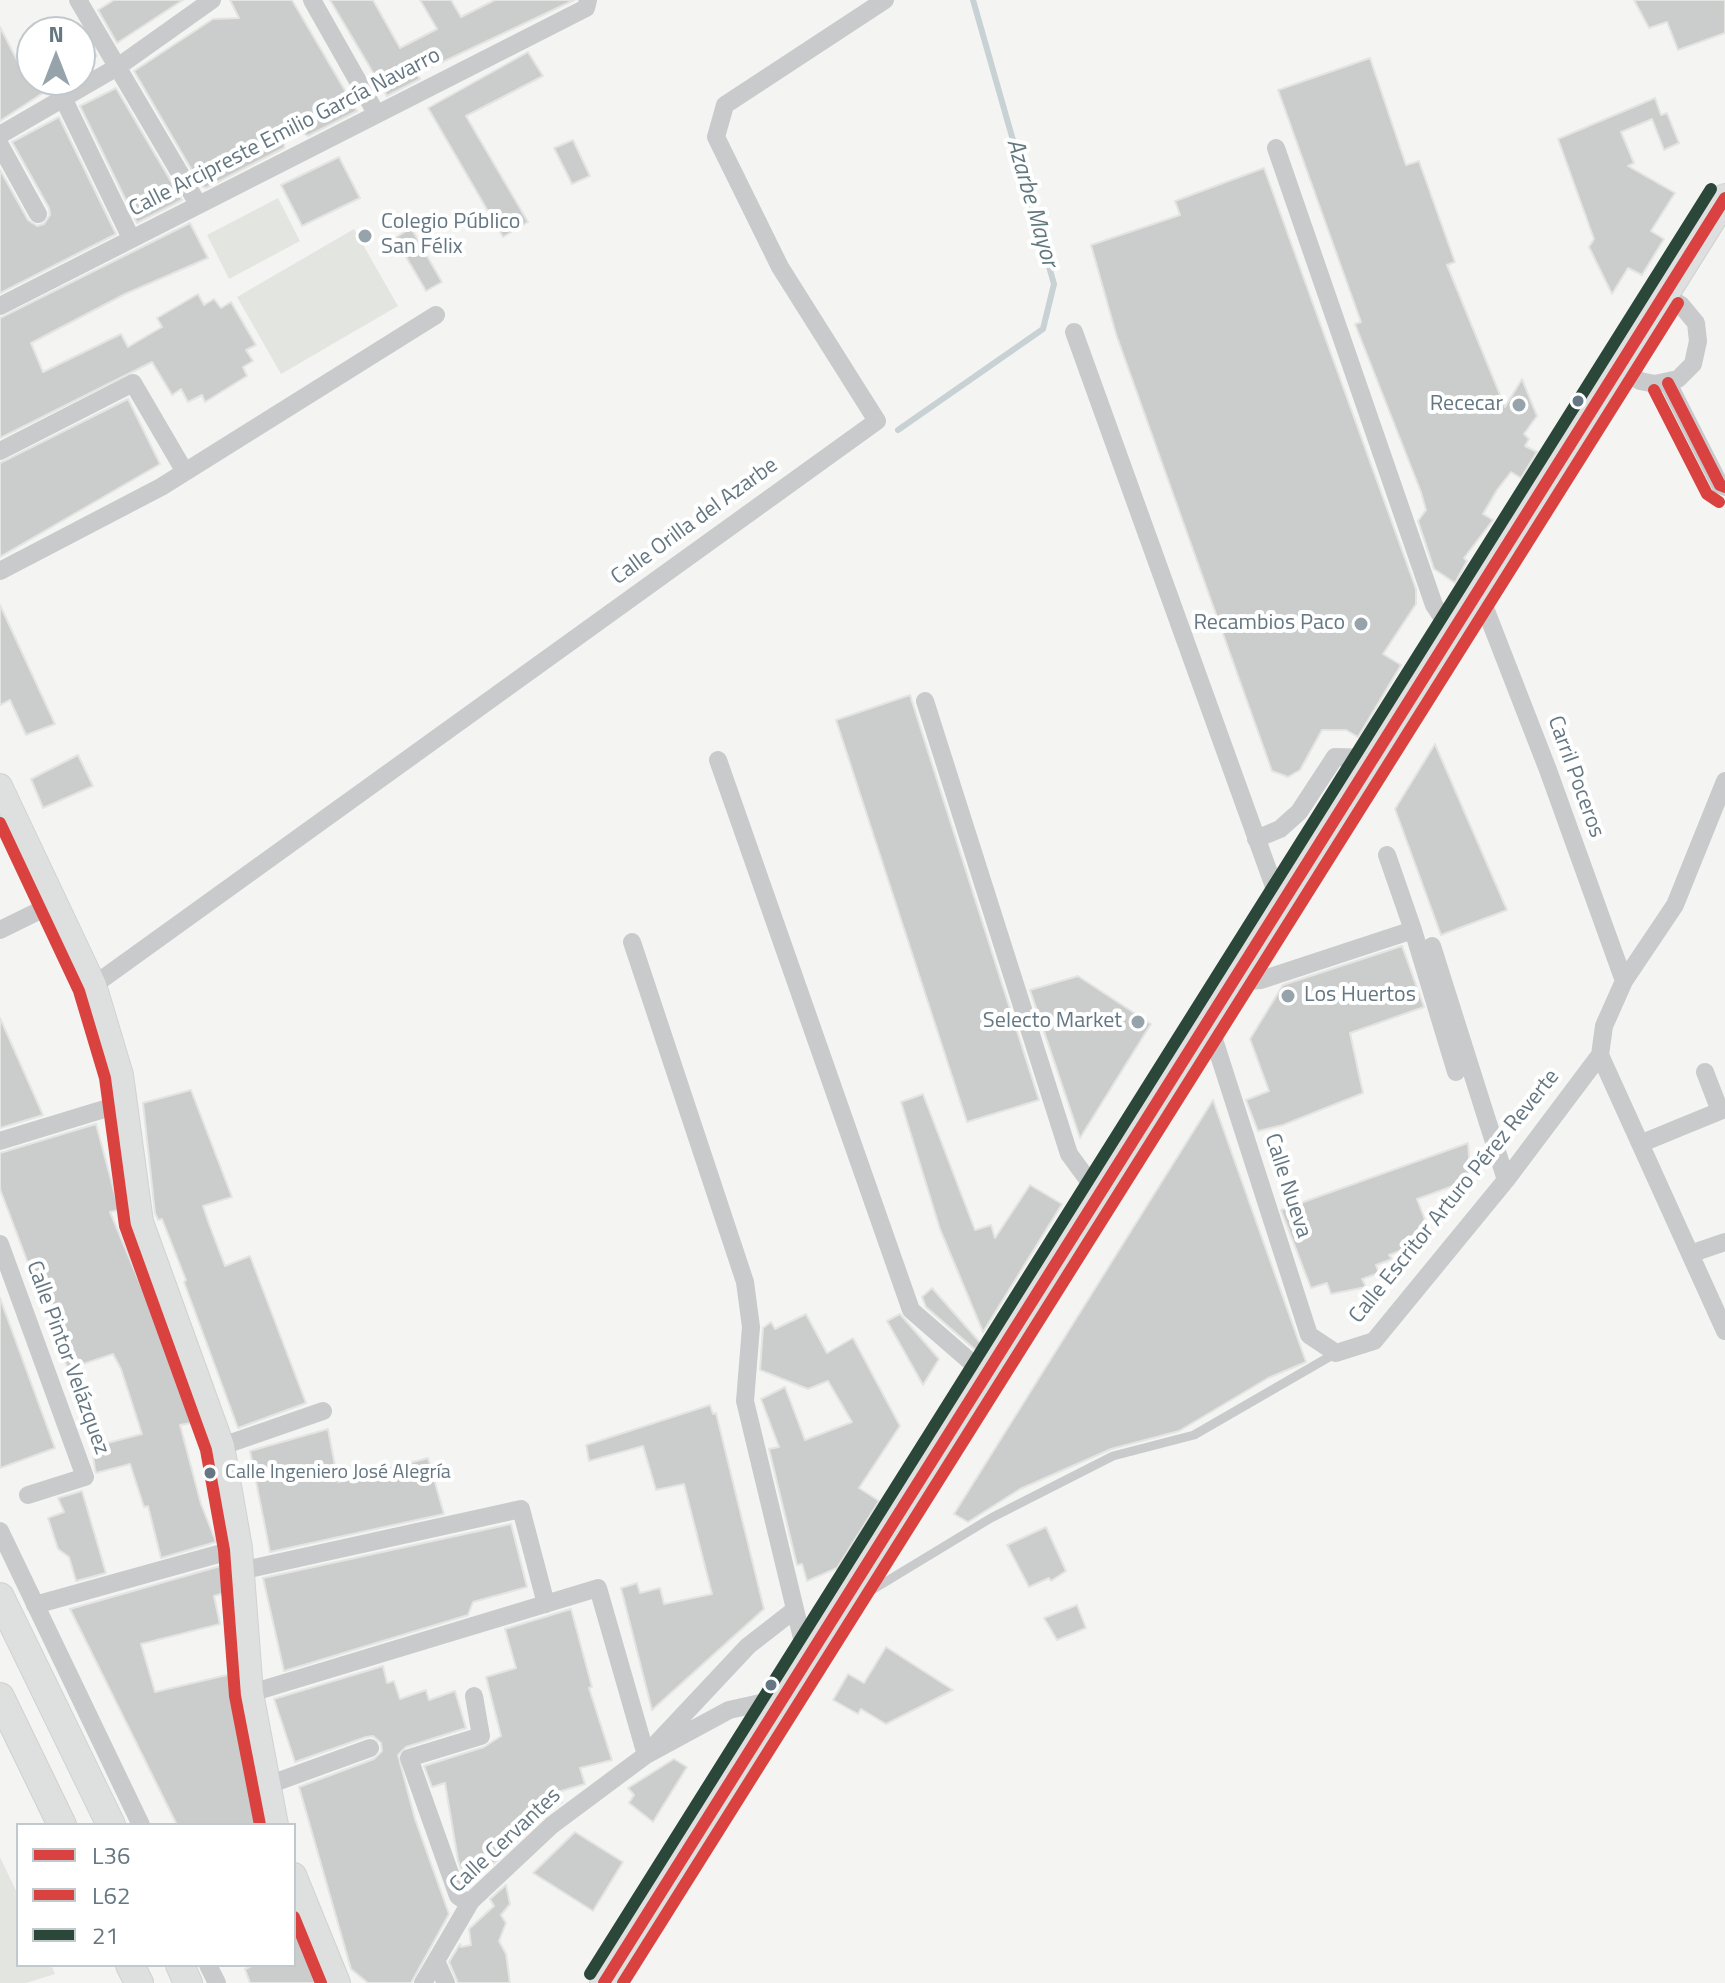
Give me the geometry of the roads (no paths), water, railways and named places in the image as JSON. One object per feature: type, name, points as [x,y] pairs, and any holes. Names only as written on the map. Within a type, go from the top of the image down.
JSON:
[{"type":"main road","points":[[604,1983],[1725,198]]},
{"type":"main road","points":[[0,1597],[110,1823]]},
{"type":"main road","points":[[0,1697],[61,1823]]},
{"type":"street","points":[[78,0],[198,204]]},
{"type":"street","points":[[0,135],[119,66],[212,0]]},
{"type":"street","points":[[312,0],[376,113]]},
{"type":"street","name":"Calle Arcipreste Emilio García Navarro","points":[[0,306],[586,8],[588,0]]},
{"type":"street","name":"Calle Orilla del Azarbe","points":[[94,985],[877,421],[780,267],[716,137],[725,105],[885,0]]},
{"type":"street","points":[[63,98],[131,238]]},
{"type":"street","points":[[0,145],[38,214]]},
{"type":"street","points":[[1276,148],[1434,605],[1452,632]]},
{"type":"street","points":[[1619,367],[1640,381],[1668,383],[1686,373],[1693,364],[1699,334],[1692,315],[1664,294]]},
{"type":"street","points":[[0,571],[185,472],[436,315]]},
{"type":"street","points":[[1074,332],[1281,906]]},
{"type":"street","points":[[0,451],[133,383],[185,472]]},
{"type":"street","points":[[1668,383],[1720,485],[1725,487]]},
{"type":"street","name":"Carril Poceros","points":[[1478,590],[1624,981]]},
{"type":"street","points":[[925,701],[1069,1154],[1099,1195]]},
{"type":"street","points":[[1256,839],[1280,829],[1299,812],[1335,757],[1372,758]]},
{"type":"street","points":[[718,760],[911,1310],[987,1376]]},
{"type":"street","points":[[1725,781],[1675,905],[1624,981],[1604,1026],[1600,1055],[1725,1331]]},
{"type":"street","points":[[0,786],[94,985],[118,1063],[141,1222],[222,1446],[240,1560],[251,1693],[276,1823]]},
{"type":"street","points":[[1387,855],[1456,1072]]},
{"type":"street","points":[[0,930],[55,903]]},
{"type":"street","points":[[1233,982],[1261,980],[1413,930]]},
{"type":"street","points":[[632,942],[745,1282],[751,1327],[745,1401],[807,1659]]},
{"type":"street","points":[[1432,946],[1506,1180]]},
{"type":"street","name":"Calle Nueva","points":[[1208,1021],[1309,1335],[1336,1353]]},
{"type":"street","name":"Calle Escritor Arturo Pérez Reverte","points":[[1336,1353],[1374,1341],[1506,1180],[1600,1055]]},
{"type":"street","points":[[1642,1143],[1720,1111],[1705,1072]]},
{"type":"street","points":[[0,1141],[124,1103]]},
{"type":"street","points":[[1690,1254],[1725,1242]]},
{"type":"street","name":"Calle Pintor Velázquez","points":[[0,1244],[85,1477],[28,1495]]},
{"type":"street","points":[[222,1446],[323,1411]]},
{"type":"street","points":[[35,1605],[240,1560],[521,1509],[546,1604]]},
{"type":"street","points":[[0,1531],[140,1823]]},
{"type":"street","points":[[251,1693],[598,1588],[646,1755]]},
{"type":"street","name":"Calle Cervantes","points":[[646,1755],[748,1646],[793,1611]]},
{"type":"street","points":[[469,1904],[458,1896],[409,1758],[481,1736],[474,1696]]},
{"type":"street","name":"Calle Cervantes","points":[[423,1983],[469,1904],[552,1825],[646,1755],[729,1710],[783,1698]]},
{"type":"street","points":[[268,1785],[370,1748]]},
{"type":"street","points":[[296,1880],[338,1983]]},
{"type":"street","points":[[436,1961],[446,1983]]},
{"type":"lane","points":[[837,1612],[991,1518],[1113,1456],[1194,1435],[1336,1353]]},
{"type":"waterway","name":"Azarbe Mayor","points":[[898,430],[1043,329],[1054,284],[973,0]]},
{"type":"place","name":"Colegio Público San Félix","points":[[365,236]]},
{"type":"place","name":"Rececar","points":[[1519,405]]},
{"type":"place","name":"Recambios Paco","points":[[1361,624]]},
{"type":"place","name":"Los Huertos","points":[[1288,996]]},
{"type":"place","name":"Selecto Market","points":[[1138,1022]]},
{"type":"place","name":"Calle Ingeniero José Alegría","points":[[210,1473]]}]
